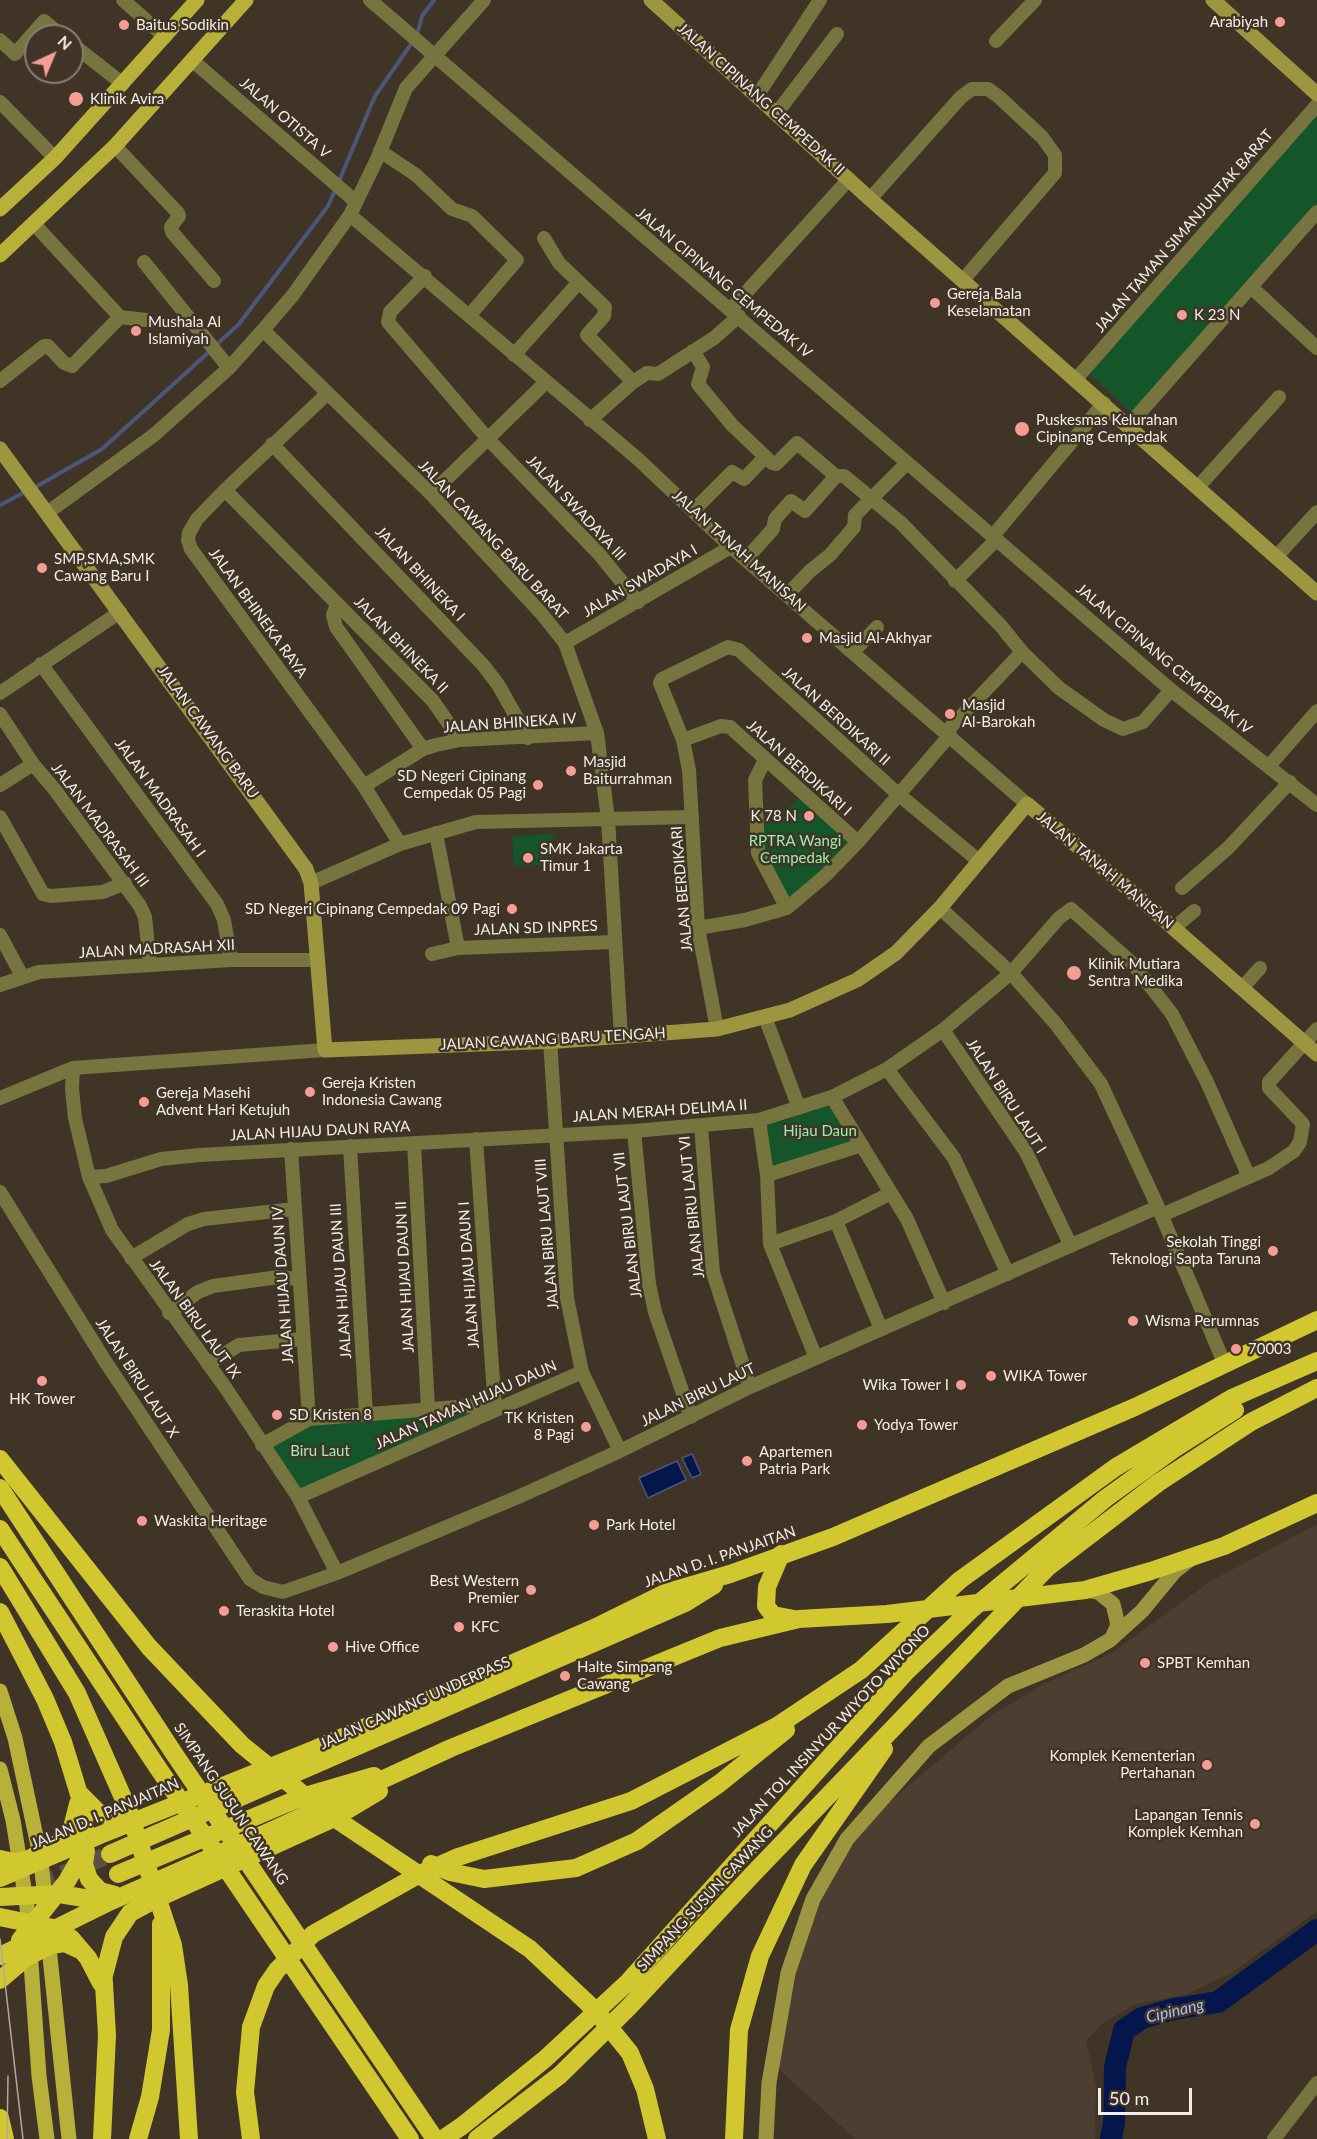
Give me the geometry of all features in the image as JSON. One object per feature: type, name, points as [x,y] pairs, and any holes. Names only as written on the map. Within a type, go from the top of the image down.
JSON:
[{"type":"highway","name":"JALAN D. I. PANJAITAN","points":[[0,1878],[92,1838],[315,1749],[550,1648],[665,1593],[730,1574],[833,1537],[1135,1407],[1317,1320]]},
{"type":"highway","name":"JALAN TOL INSINYUR WIYOTO WIYONO","points":[[628,1982],[920,1657],[972,1609],[1106,1498],[1260,1394],[1317,1362]]},
{"type":"highway","points":[[357,1833],[450,1872],[484,1879],[576,1868],[638,1841],[720,1783],[858,1672],[960,1580],[1116,1467],[1232,1398],[1317,1362]]},
{"type":"highway","points":[[734,2139],[739,2030],[760,1956],[803,1865],[879,1756],[951,1666],[1048,1567],[1158,1483],[1251,1422],[1317,1388]]},
{"type":"highway","points":[[0,1459],[149,1647],[242,1745],[293,1789],[530,1948],[607,2023],[630,2053],[645,2089],[657,2139]]},
{"type":"highway","name":"SIMPANG SUSUN CAWANG","points":[[0,1488],[175,1755],[435,2139]]},
{"type":"highway","points":[[2,1954],[44,1926],[109,1902],[479,1736],[720,1638],[799,1619],[887,1614],[1085,1590],[1242,1538],[1317,1503]]},
{"type":"highway","points":[[0,1529],[154,1762],[410,2139]]},
{"type":"highway","points":[[781,1554],[766,1587],[766,1606],[773,1615],[799,1619]]},
{"type":"highway","points":[[0,1567],[77,1693],[112,1768],[128,1809],[161,1916],[173,1945],[179,1985],[189,2139]]},
{"type":"highway","name":"JALAN CAWANG UNDERPASS","points":[[110,1854],[675,1607],[730,1574]]},
{"type":"highway","points":[[0,1612],[45,1699],[63,1742],[92,1838],[84,1864],[89,1879],[106,1894],[136,1890]]},
{"type":"highway","name":"SIMPANG SUSUN CAWANG","points":[[477,2139],[560,2075],[629,2007],[951,1666]]},
{"type":"highway","points":[[251,2139],[244,2092],[251,2026],[266,1986],[277,1970],[313,1934],[420,1874],[458,1857],[631,1801],[777,1726],[858,1672]]},
{"type":"highway","points":[[118,1874],[324,1789],[400,1772]]},
{"type":"highway","points":[[103,1979],[114,1937],[130,1913],[352,1809],[379,1791],[400,1772]]},
{"type":"highway","points":[[79,1793],[92,1808],[108,1817],[126,1819],[156,1813]]},
{"type":"highway","points":[[0,1859],[14,1862],[35,1857],[59,1844],[75,1821],[79,1793]]},
{"type":"highway","points":[[44,1926],[59,1894],[92,1838]]},
{"type":"highway","points":[[102,2139],[106,2008],[102,1949],[106,1932],[136,1890]]},
{"type":"highway","points":[[0,1897],[59,1894],[109,1902]]},
{"type":"highway","points":[[138,2139],[150,2097],[161,2030],[161,1916]]},
{"type":"highway","points":[[0,1917],[44,1926],[71,1938],[98,1974],[106,2008]]},
{"type":"highway","points":[[0,1980],[27,1957],[51,1945],[65,1943],[84,1953]]},
{"type":"highway","name":"SIMPANG SUSUN CAWANG","points":[[443,2139],[545,2059],[628,1982]]},
{"type":"highway","points":[[0,2118],[5,2139]]},
{"type":"main road","points":[[0,209],[55,158],[197,0]]},
{"type":"main road","points":[[0,255],[35,225],[115,146],[246,0]]},
{"type":"main road","points":[[0,1691],[15,1738],[40,1855],[69,2139]]},
{"type":"main road","points":[[0,1769],[13,1820],[27,1907],[39,2076],[47,2139]]},
{"type":"street","points":[[124,0],[165,37]]},
{"type":"street","name":"JALAN CIPINANG CEMPEDAK IV","points":[[370,0],[535,145],[735,313],[1171,690],[1317,805]]},
{"type":"street","points":[[47,513],[154,435],[229,368],[293,296],[352,208],[380,151],[406,88],[484,0]]},
{"type":"street","name":"JALAN CIPINANG CEMPEDAK II","points":[[651,0],[870,199],[1317,593]]},
{"type":"street","points":[[757,96],[820,0]]},
{"type":"street","points":[[996,41],[1035,0]]},
{"type":"street","points":[[1213,0],[1317,94]]},
{"type":"street","points":[[776,114],[837,34]]},
{"type":"street","points":[[0,40],[15,54],[24,44]]},
{"type":"street","points":[[84,53],[123,84]]},
{"type":"street","name":"JALAN OTISTA V","points":[[193,61],[335,184],[352,208]]},
{"type":"street","points":[[870,199],[961,97],[972,89],[988,89],[999,97],[1042,137],[1055,155],[1055,173],[963,280]]},
{"type":"street","points":[[0,102],[55,158]]},
{"type":"street","name":"JALAN TAMAN SIMANJUNTAK BARAT","points":[[1076,379],[1317,105]]},
{"type":"street","points":[[115,146],[178,213],[179,216],[171,226],[171,232],[214,281]]},
{"type":"street","points":[[380,151],[416,175],[452,209],[472,216],[517,260],[469,316]]},
{"type":"street","points":[[590,420],[633,382],[647,373],[658,374],[693,351],[735,313],[849,179]]},
{"type":"street","name":"JALAN TANAH MANISAN","points":[[352,208],[514,356],[638,459],[731,547],[1317,1054]]},
{"type":"street","points":[[1128,425],[1317,212]]},
{"type":"street","points":[[35,225],[120,317],[147,320]]},
{"type":"street","points":[[544,238],[559,263],[606,310],[604,316],[587,335],[633,382]]},
{"type":"street","points":[[144,262],[229,368]]},
{"type":"street","name":"JALAN SWADAYA III","points":[[425,276],[390,312],[388,322],[488,439],[600,555],[638,602]]},
{"type":"street","points":[[514,356],[579,282]]},
{"type":"street","points":[[1251,287],[1317,348]]},
{"type":"street","points":[[0,381],[44,346],[48,346],[68,366],[72,366],[120,317]]},
{"type":"street","name":"JALAN CAWANG BARU BARAT","points":[[263,330],[431,494],[541,613],[565,643],[597,733],[608,819],[621,1037]]},
{"type":"street","points":[[693,351],[703,367],[698,384],[732,425],[765,457],[776,464],[797,443],[836,476],[844,477],[872,498],[901,524],[1059,688],[1104,720],[1123,729],[1143,722],[1171,690]]},
{"type":"street","points":[[431,494],[545,383]]},
{"type":"street","name":"JALAN BHINEKA RAYA","points":[[328,393],[272,444],[197,519],[189,533],[191,549],[364,786],[400,844]]},
{"type":"street","points":[[1198,487],[1279,398]]},
{"type":"street","points":[[955,581],[994,538],[1104,404]]},
{"type":"street","name":"JALAN BHINEKA I","points":[[272,444],[484,666],[499,686],[528,738]]},
{"type":"street","name":"JALAN CAWANG BARU","points":[[0,449],[306,868],[311,883],[325,1050]]},
{"type":"street","points":[[693,511],[732,472],[744,478],[765,457]]},
{"type":"street","points":[[787,595],[810,571],[830,555],[854,526],[855,515],[907,463]]},
{"type":"street","points":[[746,559],[773,529],[775,519],[791,501],[806,510],[836,476]]},
{"type":"street","name":"JALAN BHINEKA II","points":[[225,490],[433,701],[460,740]]},
{"type":"street","points":[[1276,556],[1317,512]]},
{"type":"street","name":"JALAN SWADAYA I","points":[[565,643],[731,547]]},
{"type":"street","name":"JALAN BHINEKA II","points":[[338,604],[333,615],[336,627],[423,749]]},
{"type":"street","points":[[0,693],[120,612]]},
{"type":"street","points":[[853,652],[877,627]]},
{"type":"street","name":"JALAN BERDIKARI II","points":[[660,681],[724,648],[733,647],[898,794],[979,861]]},
{"type":"street","points":[[698,928],[745,920],[787,908],[826,875],[858,842],[948,734],[1022,652]]},
{"type":"street","name":"JALAN MADRASAH I","points":[[41,664],[217,904],[223,916],[231,960]]},
{"type":"street","name":"JALAN BERDIKARI","points":[[660,681],[683,740],[692,818],[698,928],[717,1029]]},
{"type":"street","points":[[1269,766],[1317,711]]},
{"type":"street","name":"JALAN MADRASAH III","points":[[0,714],[33,764],[126,883],[145,917],[150,965]]},
{"type":"street","name":"JALAN BERDIKARI I","points":[[683,740],[725,725],[858,842]]},
{"type":"street","name":"JALAN BHINEKA IV","points":[[364,786],[423,749],[460,740],[597,733]]},
{"type":"street","points":[[765,760],[754,780],[758,853],[787,908]]},
{"type":"street","points":[[0,784],[33,764]]},
{"type":"street","points":[[1182,888],[1228,848],[1290,782]]},
{"type":"street","name":"JALAN CAWANG BARU TENGAH","points":[[0,1098],[73,1068],[325,1050],[621,1037],[717,1029],[790,1010],[857,980],[896,953],[940,908],[1027,804]]},
{"type":"street","points":[[0,817],[43,894],[51,896],[103,892],[126,883]]},
{"type":"street","name":"JALAN BERDIKARI","points":[[608,819],[692,818]]},
{"type":"street","points":[[311,883],[400,844],[476,822],[608,819]]},
{"type":"street","points":[[436,833],[458,948]]},
{"type":"street","points":[[940,908],[1011,973],[1056,1024],[1101,1084],[1160,1211],[1225,1365]]},
{"type":"street","name":"JALAN MERAH DELIMA II","points":[[556,1136],[759,1120],[832,1097],[887,1069],[943,1030],[1011,973],[1068,909],[1074,910],[1133,964],[1172,1014],[1207,1082],[1249,1177]]},
{"type":"street","points":[[1174,928],[1194,911]]},
{"type":"street","points":[[0,935],[22,976]]},
{"type":"street","name":"JALAN SD INPRES","points":[[432,954],[458,948],[614,942]]},
{"type":"street","name":"JALAN MADRASAH XII","points":[[0,985],[22,976],[150,965],[231,960],[318,960]]},
{"type":"street","points":[[1242,988],[1260,968]]},
{"type":"street","points":[[765,1017],[799,1108]]},
{"type":"street","points":[[1304,1043],[1317,1029]]},
{"type":"street","name":"JALAN BIRU LAUT I","points":[[943,1030],[1026,1152],[1071,1246]]},
{"type":"street","name":"JALAN BIRU LAUT VIII","points":[[550,1041],[567,1298],[582,1372],[620,1451]]},
{"type":"street","name":"JALAN BIRU LAUT","points":[[250,1579],[273,1590],[288,1592],[337,1573],[518,1497],[620,1451],[750,1387],[1071,1246],[1269,1168],[1294,1151],[1300,1142],[1303,1124],[1269,1085],[1271,1078],[1304,1043]]},
{"type":"street","name":"JALAN BIRU LAUT IX","points":[[73,1068],[72,1089],[75,1118],[89,1178],[112,1230],[208,1364],[298,1497],[337,1573]]},
{"type":"street","points":[[887,1069],[954,1158],[1008,1274]]},
{"type":"street","points":[[832,1097],[907,1219],[944,1303]]},
{"type":"street","points":[[759,1120],[767,1175],[770,1244],[816,1358]]},
{"type":"street","name":"JALAN BIRU LAUT VI","points":[[701,1126],[713,1273],[750,1387]]},
{"type":"street","name":"JALAN BIRU LAUT VII","points":[[634,1131],[655,1312],[691,1417]]},
{"type":"street","name":"JALAN HIJAU DAUN RAYA","points":[[89,1178],[106,1176],[161,1159],[291,1149],[556,1136]]},
{"type":"street","name":"JALAN HIJAU DAUN I","points":[[476,1139],[495,1407]]},
{"type":"street","name":"JALAN HIJAU DAUN II","points":[[414,1143],[428,1409]]},
{"type":"street","points":[[767,1175],[862,1145]]},
{"type":"street","name":"JALAN HIJAU DAUN III","points":[[350,1146],[366,1414]]},
{"type":"street","name":"JALAN HIJAU DAUN IV","points":[[291,1149],[297,1280],[309,1419]]},
{"type":"street","name":"JALAN BIRU LAUT X","points":[[0,1192],[105,1361],[250,1579]]},
{"type":"street","points":[[770,1244],[836,1221],[891,1193]]},
{"type":"street","points":[[131,1258],[188,1224],[294,1209]]},
{"type":"street","points":[[836,1221],[881,1329]]},
{"type":"street","points":[[169,1312],[198,1292],[213,1286],[279,1277],[297,1280]]},
{"type":"street","points":[[208,1364],[239,1345],[302,1339]]},
{"type":"street","name":"JALAN TAMAN HIJAU DAUN","points":[[298,1497],[495,1407],[582,1372]]},
{"type":"street","name":"JALAN TAMAN HIJAU DAUN","points":[[262,1445],[309,1419],[428,1409],[495,1407]]},
{"type":"street","points":[[766,2139],[769,2083],[788,1973],[813,1899],[847,1839],[929,1746],[1008,1686],[1084,1655],[1110,1640],[1142,1611],[1175,1571],[1196,1555]]},
{"type":"street","points":[[1085,1590],[1098,1592],[1113,1604],[1118,1625],[1110,1640]]},
{"type":"street","points":[[776,2139],[778,2084],[797,1975],[796,1951]]},
{"type":"street","points":[[1274,2139],[1317,2083]]},
{"type":"shaded area","points":[[692,1454],[701,1474],[692,1478],[682,1458]]},
{"type":"shaded area","points":[[677,1461],[686,1480],[648,1498],[639,1478]]},
{"type":"shaded area","points":[[1317,1524],[1317,1911],[1230,1974],[1187,1994],[1134,2005],[1104,2022],[1086,2041],[1096,2086],[1095,2139],[855,2139],[768,2059],[810,1899],[867,1821],[991,1716],[1043,1684],[1112,1653],[1209,1582]]},
{"type":"green space","points":[[1317,110],[1317,208],[1134,415],[1086,371]]},
{"type":"green space","name":"RPTRA Wangi Cempedak","points":[[799,797],[850,842],[816,877],[785,900],[762,859],[758,822],[776,822]]},
{"type":"green space","points":[[553,834],[554,865],[514,866],[512,836]]},
{"type":"green space","name":"Hijau Daun","points":[[833,1102],[857,1143],[769,1173],[765,1122],[780,1122]]},
{"type":"green space","name":"Biru Laut","points":[[440,1413],[481,1413],[297,1490],[267,1445],[311,1422]]},
{"type":"waterway","points":[[339,181],[375,96],[409,47],[418,31],[422,16],[434,0]]},
{"type":"waterway","points":[[215,346],[239,324],[328,206],[336,188]]},
{"type":"waterway","points":[[32,489],[102,449],[210,351]]},
{"type":"waterway","points":[[0,505],[25,492]]},
{"type":"waterway","name":"Cipinang","points":[[1111,2139],[1114,2123],[1115,2067],[1124,2030],[1142,2018],[1174,2009],[1218,2002],[1317,1930]]},
{"type":"tunnel","points":[[13,1896],[110,1854]]},
{"type":"tram line","points":[[0,1939],[23,2139]]},
{"type":"tram line","points":[[7,2139],[8,2076]]},
{"type":"place","name":"Arabiyah","points":[[1280,22]]},
{"type":"place","name":"Baitus Sodikin","points":[[124,25]]},
{"type":"place","name":"Klinik Avira","points":[[76,99]]},
{"type":"place","name":"Gereja Bala Keselamatan","points":[[935,303]]},
{"type":"place","name":"K 23 N","points":[[1182,315]]},
{"type":"place","name":"Mushala Al Islamiyah","points":[[136,331]]},
{"type":"place","name":"Puskesmas Kelurahan Cipinang Cempedak","points":[[1022,429]]},
{"type":"place","name":"SMP,SMA,SMK Cawang Baru I","points":[[42,568]]},
{"type":"place","name":"Masjid Al-Akhyar","points":[[807,638]]},
{"type":"place","name":"Masjid Al-Barokah","points":[[950,714]]},
{"type":"place","name":"Masjid Baiturrahman","points":[[571,771]]},
{"type":"place","name":"SD Negeri Cipinang Cempedak 05 Pagi","points":[[538,785]]},
{"type":"place","name":"K 78 N","points":[[809,816]]},
{"type":"place","name":"SMK Jakarta Timur 1","points":[[528,858]]},
{"type":"place","name":"SD Negeri Cipinang Cempedak 09 Pagi","points":[[512,909]]},
{"type":"place","name":"Klinik Mutiara Sentra Medika","points":[[1074,973]]},
{"type":"place","name":"Gereja Kristen Indonesia Cawang","points":[[310,1092]]},
{"type":"place","name":"Gereja Masehi Advent Hari Ketujuh","points":[[144,1102]]},
{"type":"place","name":"Sekolah Tinggi Teknologi Sapta Taruna","points":[[1273,1251]]},
{"type":"place","name":"Wisma Perumnas","points":[[1133,1321]]},
{"type":"place","name":"70003","points":[[1236,1349]]},
{"type":"place","name":"WIKA Tower","points":[[991,1376]]},
{"type":"place","name":"HK Tower","points":[[42,1381]]},
{"type":"place","name":"Wika Tower I","points":[[961,1385]]},
{"type":"place","name":"SD Kristen 8","points":[[277,1415]]},
{"type":"place","name":"Yodya Tower","points":[[862,1425]]},
{"type":"place","name":"TK Kristen 8 Pagi","points":[[586,1427]]},
{"type":"place","name":"Apartemen Patria Park","points":[[747,1461]]},
{"type":"place","name":"Waskita Heritage","points":[[142,1521]]},
{"type":"place","name":"Park Hotel","points":[[594,1525]]},
{"type":"place","name":"Best Western Premier","points":[[531,1590]]},
{"type":"place","name":"Teraskita Hotel","points":[[224,1611]]},
{"type":"place","name":"KFC","points":[[459,1627]]},
{"type":"place","name":"Hive Office","points":[[333,1647]]},
{"type":"place","name":"SPBT Kemhan","points":[[1145,1663]]},
{"type":"place","name":"Halte Simpang Cawang","points":[[565,1676]]},
{"type":"place","name":"Komplek Kementerian Pertahanan","points":[[1207,1765]]},
{"type":"place","name":"Lapangan Tennis Komplek Kemhan","points":[[1255,1824]]}]
